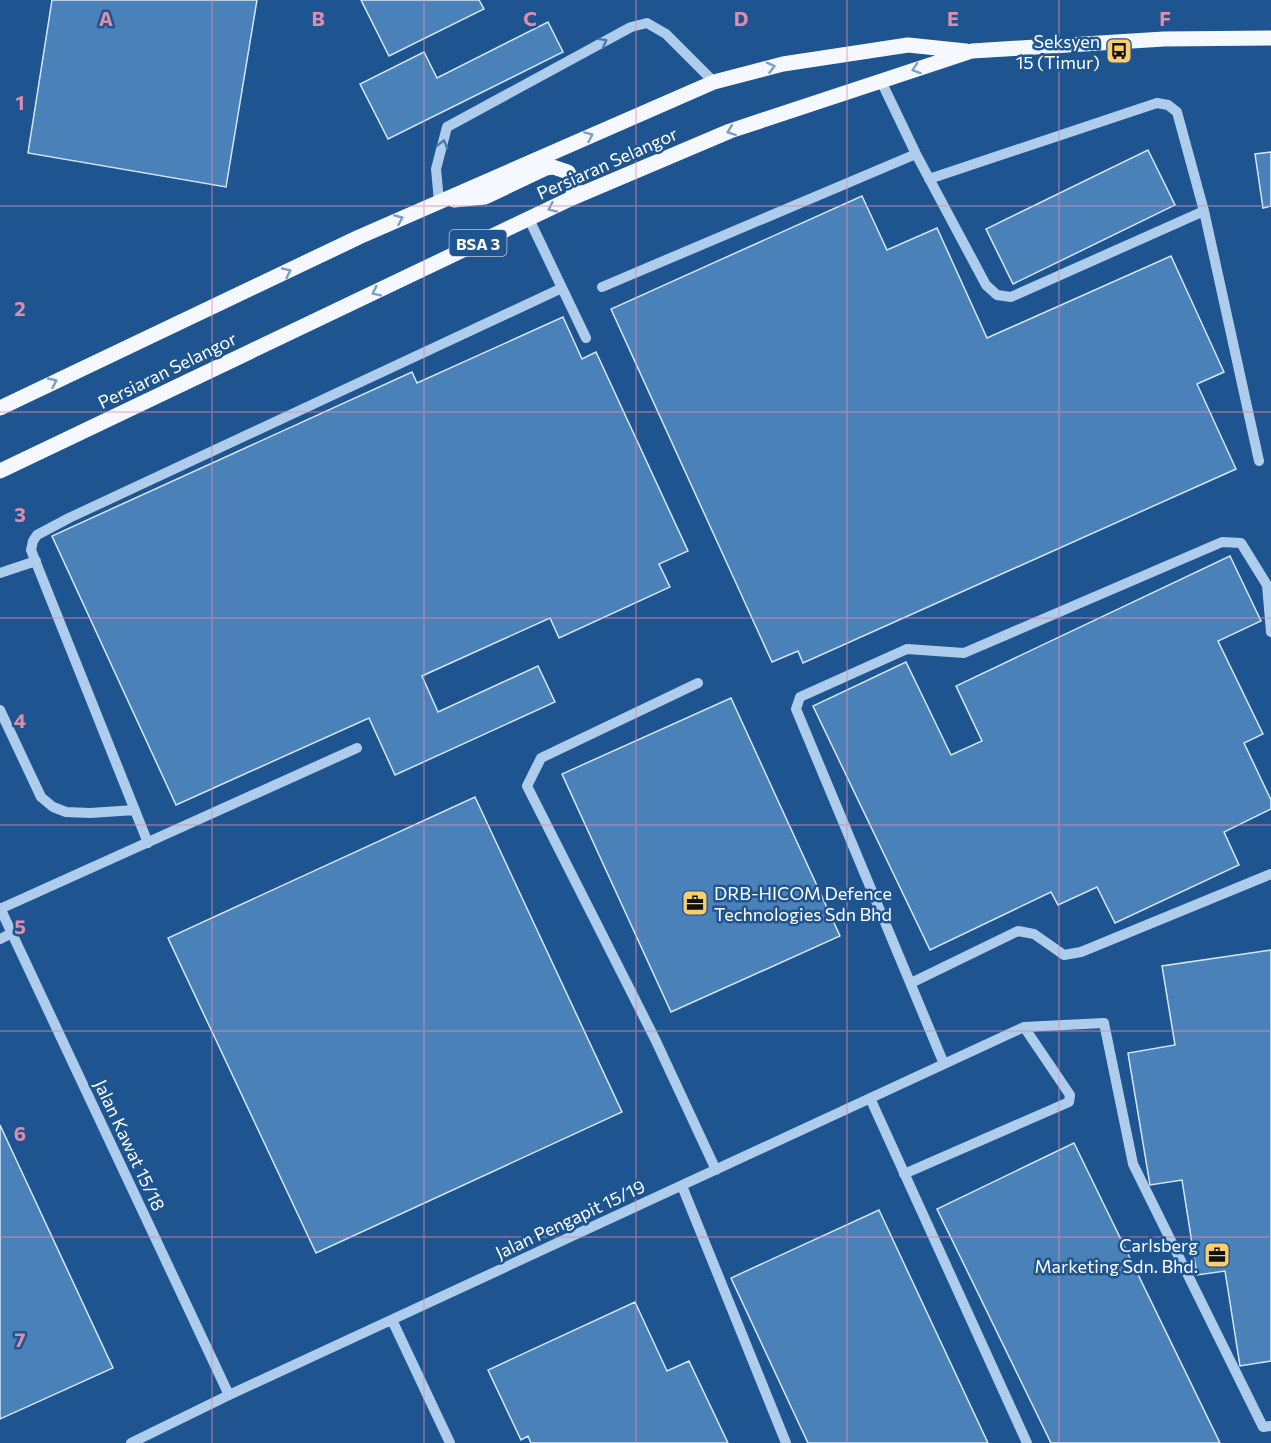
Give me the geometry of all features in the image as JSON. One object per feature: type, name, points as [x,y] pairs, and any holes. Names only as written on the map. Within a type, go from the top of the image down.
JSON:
[{"type":"main road","name":"Persiaran Selangor","points":[[0,405],[21,398],[359,237],[714,82],[783,64],[908,45],[972,51],[1164,39],[1270,40]]},
{"type":"main road","name":"Persiaran Selangor","points":[[0,471],[572,198],[730,131],[972,51]]},
{"type":"main road","points":[[439,201],[485,197],[554,166],[568,172],[575,186],[572,198]]},
{"type":"street","points":[[439,201],[436,169],[447,127],[631,27],[647,23],[666,34],[714,82]]},
{"type":"street","points":[[881,81],[916,154],[986,285],[997,296],[1011,297],[1204,211]]},
{"type":"street","points":[[929,179],[1157,104],[1168,105],[1177,112],[1204,211],[1259,460]]},
{"type":"street","points":[[602,287],[916,154]]},
{"type":"street","points":[[529,219],[586,338]]},
{"type":"street","points":[[148,843],[31,550],[37,535],[562,288]]},
{"type":"street","points":[[944,1064],[796,709],[801,698],[907,649],[964,653],[1222,542],[1241,543],[1267,585],[1271,632]]},
{"type":"street","points":[[0,573],[36,561]]},
{"type":"street","points":[[698,682],[541,758],[527,786],[655,1039],[716,1170]]},
{"type":"street","points":[[0,710],[40,797],[53,807],[66,813],[135,810]]},
{"type":"street","points":[[0,909],[357,748]]},
{"type":"street","points":[[911,983],[1018,931],[1034,934],[1064,955],[1081,952],[1271,874]]},
{"type":"street","name":"Jalan Kawat 15/18","points":[[0,909],[229,1395]]},
{"type":"street","points":[[0,939],[12,933]]},
{"type":"street","points":[[1024,1027],[1104,1023],[1133,1164],[1263,1427],[1271,1426]]},
{"type":"street","points":[[904,1174],[1069,1102],[1070,1095],[1024,1027]]},
{"type":"street","name":"Jalan Pengapit 15/19","points":[[131,1443],[229,1395],[1024,1027]]},
{"type":"street","points":[[870,1098],[1027,1443]]},
{"type":"street","points":[[682,1186],[786,1443]]},
{"type":"street","points":[[392,1320],[449,1440],[435,1443]]},
{"type":"building","points":[[52,0],[257,0],[226,187],[28,153]]},
{"type":"building","points":[[361,0],[479,0],[484,9],[389,56]]},
{"type":"building","points":[[548,22],[563,52],[388,139],[360,84],[424,52],[437,78]]},
{"type":"building","points":[[1148,150],[1175,205],[1013,284],[986,229]]},
{"type":"building","points":[[1271,152],[1271,206],[1263,208],[1255,154]]},
{"type":"building","points":[[862,196],[887,250],[937,228],[987,338],[1171,256],[1224,372],[1197,384],[1236,469],[803,663],[798,651],[772,662],[611,309]]},
{"type":"building","points":[[563,317],[582,359],[596,352],[688,551],[659,564],[670,587],[559,638],[550,618],[422,676],[438,712],[538,666],[555,702],[395,775],[369,718],[176,805],[52,536],[412,372],[417,383]]},
{"type":"building","points":[[1230,556],[1261,621],[1218,641],[1263,734],[1244,743],[1271,800],[1271,809],[1224,832],[1239,865],[1115,923],[1097,887],[1058,905],[1051,892],[930,950],[813,706],[906,662],[951,755],[982,741],[956,686]]},
{"type":"building","points":[[731,698],[840,936],[671,1012],[562,774]]},
{"type":"building","points":[[475,797],[622,1112],[316,1253],[168,938]]},
{"type":"building","points":[[1271,950],[1271,1361],[1240,1366],[1225,1271],[1197,1275],[1182,1180],[1150,1185],[1128,1053],[1175,1045],[1162,966]]},
{"type":"building","points":[[0,1125],[113,1368],[0,1419]]},
{"type":"building","points":[[1074,1143],[1220,1443],[1051,1443],[937,1209]]},
{"type":"building","points":[[879,1210],[988,1443],[808,1443],[731,1278]]},
{"type":"building","points":[[635,1302],[667,1371],[689,1361],[728,1443],[531,1443],[528,1436],[521,1440],[488,1370]]},
{"type":"place","name":"Seksyen 15 (Timur)","points":[[1119,51]]},
{"type":"place","name":"DRB-HICOM Defence Technologies Sdn Bhd","points":[[695,903]]},
{"type":"place","name":"Carlsberg Marketing Sdn. Bhd.","points":[[1217,1255]]}]
